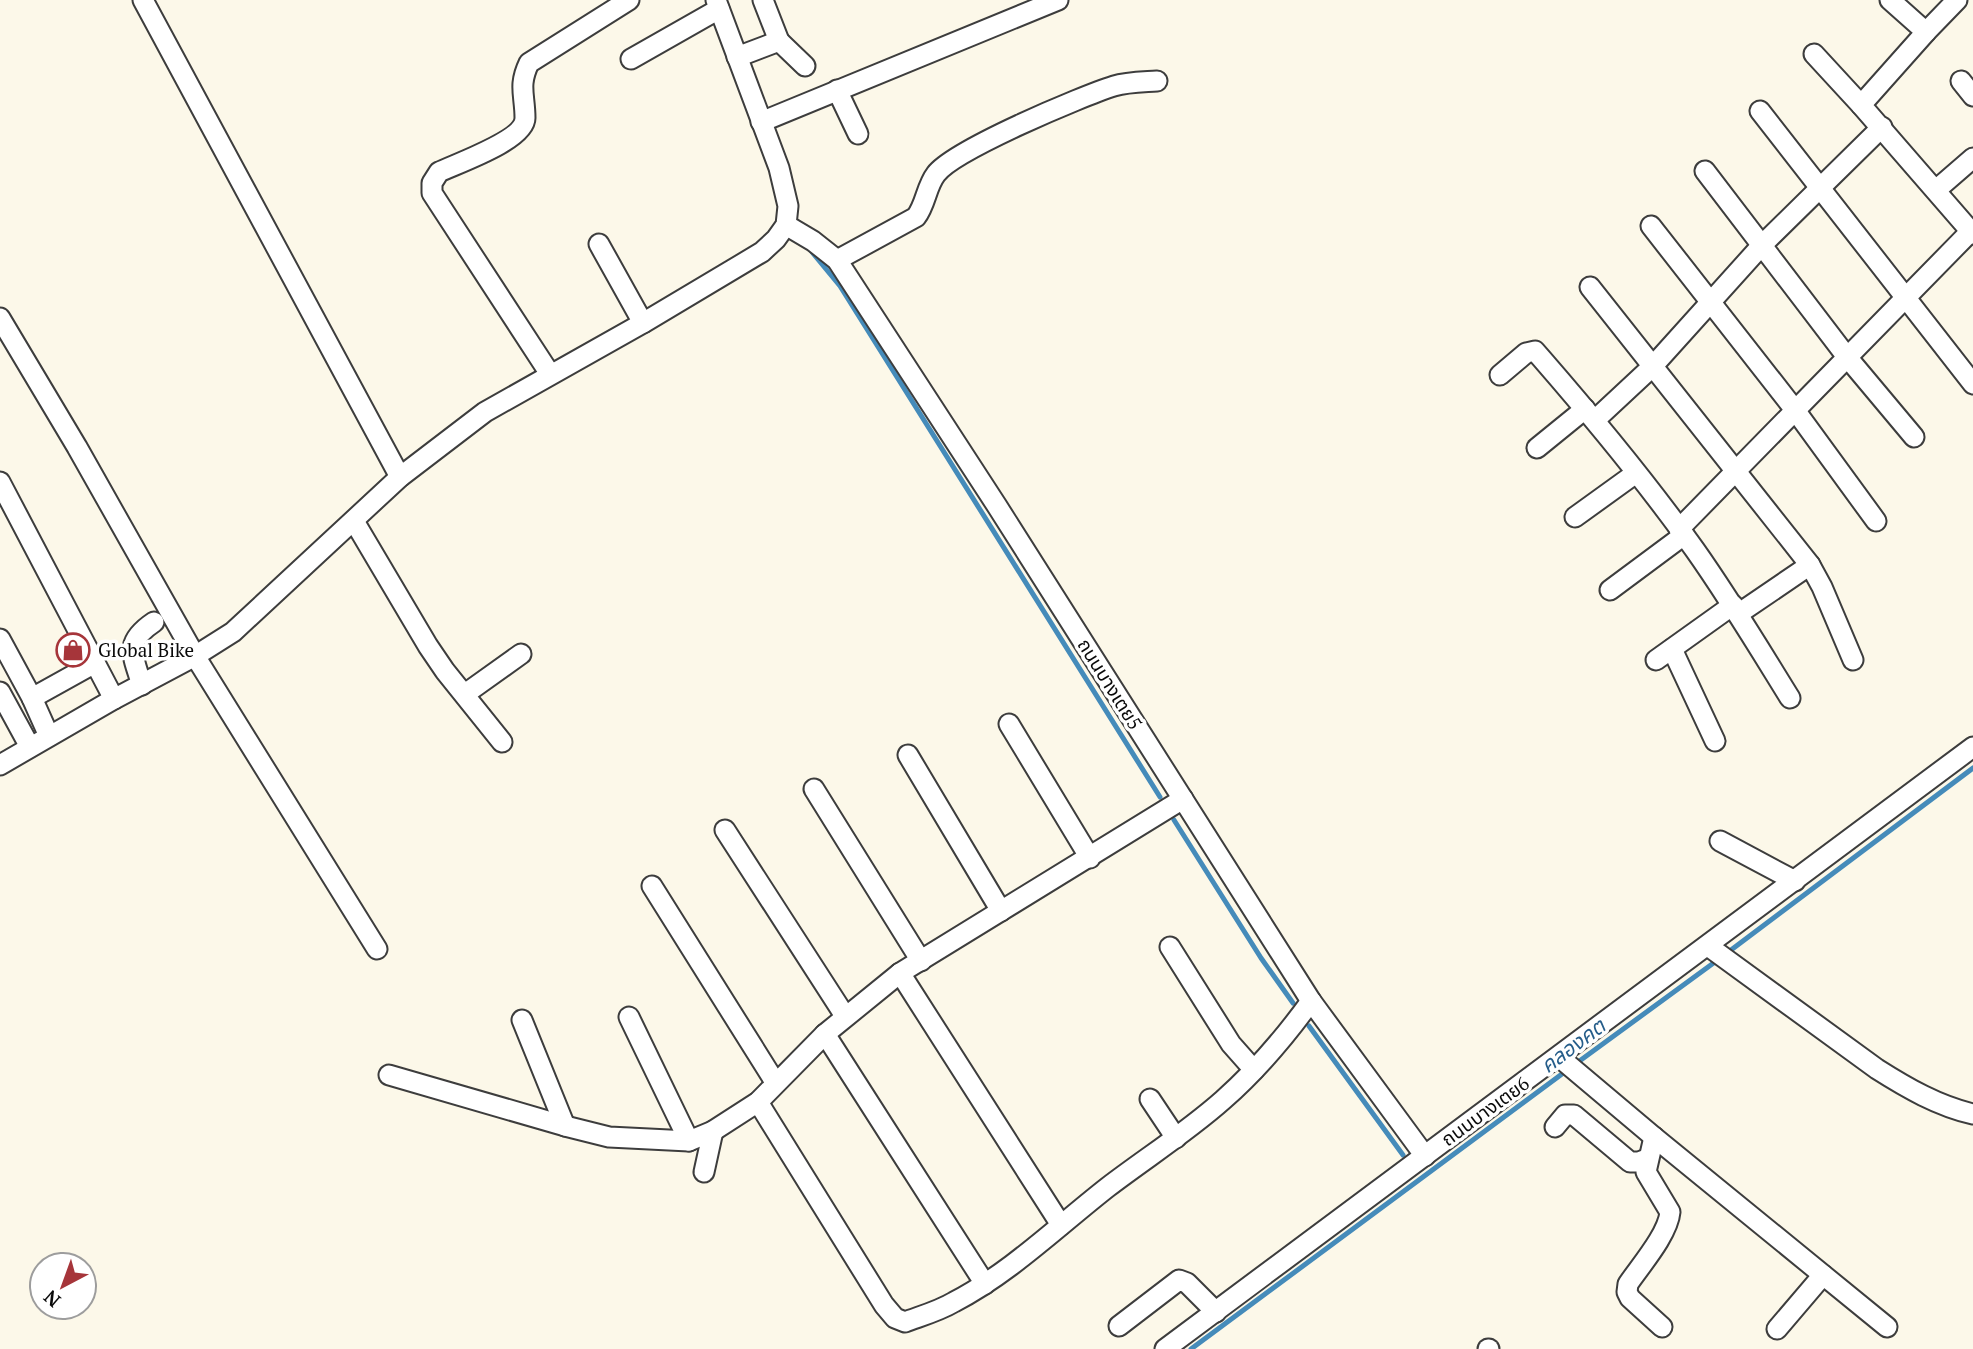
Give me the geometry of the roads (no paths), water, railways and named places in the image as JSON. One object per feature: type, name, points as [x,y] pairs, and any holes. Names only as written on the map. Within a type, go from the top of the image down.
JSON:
[{"type":"street","points":[[143,0],[400,477]]},
{"type":"street","points":[[550,374],[432,193],[432,183],[439,172],[511,139],[526,121],[523,77],[529,64],[629,0]]},
{"type":"street","points":[[762,0],[779,41],[806,65]]},
{"type":"street","points":[[761,122],[1058,0]]},
{"type":"street","points":[[1890,0],[1926,32]]},
{"type":"street","points":[[1861,105],[1957,0]]},
{"type":"street","points":[[0,765],[233,632],[400,477],[485,412],[643,323],[762,252],[776,239],[786,225],[788,205],[779,168],[718,4],[631,59]]},
{"type":"street","points":[[737,57],[779,41]]},
{"type":"street","points":[[1610,590],[1682,532],[1736,470],[1972,232],[1882,127],[1814,54]]},
{"type":"street","points":[[837,260],[916,217],[937,172],[960,155],[1070,103],[1116,86],[1157,81]]},
{"type":"street","points":[[837,90],[858,134]]},
{"type":"street","points":[[1760,111],[1973,384]]},
{"type":"street","points":[[1537,448],[1590,414],[1653,366],[1762,245],[1882,127]]},
{"type":"street","points":[[1936,190],[1973,158]]},
{"type":"street","points":[[1705,170],[1847,357],[1914,437]]},
{"type":"street","name":"ถนนบางเตย5","points":[[786,225],[837,260],[1311,1001],[1425,1156]]},
{"type":"street","points":[[1651,226],[1795,410],[1876,520]]},
{"type":"street","points":[[599,244],[643,323]]},
{"type":"street","points":[[1590,287],[1810,565],[1853,660]]},
{"type":"street","points":[[0,318],[77,447],[195,656],[377,949]]},
{"type":"street","points":[[1500,375],[1526,353],[1535,351],[1590,414],[1682,532],[1790,698]]},
{"type":"street","points":[[1575,517],[1636,474]]},
{"type":"street","points":[[0,482],[114,699]]},
{"type":"street","points":[[354,521],[428,646],[502,742]]},
{"type":"street","points":[[1715,741],[1664,655],[1810,565]]},
{"type":"street","points":[[142,685],[132,654],[133,642],[140,632],[154,622]]},
{"type":"street","points":[[0,639],[49,736]]},
{"type":"street","points":[[464,694],[521,654]]},
{"type":"street","points":[[32,698],[95,663]]},
{"type":"street","points":[[0,692],[30,747]]},
{"type":"street","points":[[1009,724],[1090,858]]},
{"type":"street","name":"ถนนบางเตย6","points":[[1165,1349],[1711,948],[1973,747]]},
{"type":"street","points":[[908,755],[1001,911]]},
{"type":"street","points":[[814,789],[921,961]]},
{"type":"street","points":[[389,1075],[609,1137],[689,1141],[713,1131],[758,1102],[825,1034],[900,973],[1183,799]]},
{"type":"street","points":[[725,830],[845,1016]]},
{"type":"street","points":[[1720,841],[1795,881]]},
{"type":"street","points":[[652,886],[775,1082]]},
{"type":"street","points":[[1170,947],[1231,1044],[1254,1070]]},
{"type":"street","points":[[1711,948],[1903,1086],[1936,1102],[1973,1114]]},
{"type":"street","points":[[900,973],[1061,1225]]},
{"type":"street","points":[[758,1102],[877,1294],[895,1318],[905,1322],[953,1303],[985,1284],[1176,1138],[1224,1100],[1254,1070],[1287,1034],[1311,1001]]},
{"type":"street","points":[[629,1017],[689,1141]]},
{"type":"street","points":[[522,1020],[565,1126]]},
{"type":"street","points":[[825,1034],[985,1284]]},
{"type":"street","points":[[1561,1058],[1887,1326]]},
{"type":"street","points":[[1150,1099],[1176,1138]]},
{"type":"street","points":[[1555,1127],[1565,1115],[1574,1115],[1630,1162],[1647,1159]]},
{"type":"street","points":[[704,1172],[713,1131]]},
{"type":"street","points":[[1654,1137],[1646,1172],[1670,1212],[1670,1219],[1628,1284],[1627,1292],[1630,1298],[1662,1327]]},
{"type":"street","points":[[1777,1329],[1823,1275]]},
{"type":"street","points":[[1119,1326],[1179,1280],[1187,1283],[1216,1312]]},
{"type":"waterway","points":[[812,252],[840,286],[1160,797]]},
{"type":"waterway","name":"คลองคต","points":[[1727,953],[1973,768]]},
{"type":"waterway","points":[[1174,820],[1261,958],[1293,1003]]},
{"type":"waterway","name":"คลองคต","points":[[1574,1065],[1719,959]]},
{"type":"waterway","points":[[1309,1026],[1403,1155]]},
{"type":"waterway","name":"คลองคต","points":[[1191,1349],[1566,1071]]},
{"type":"place","name":"Global Bike","points":[[73,650]]}]
